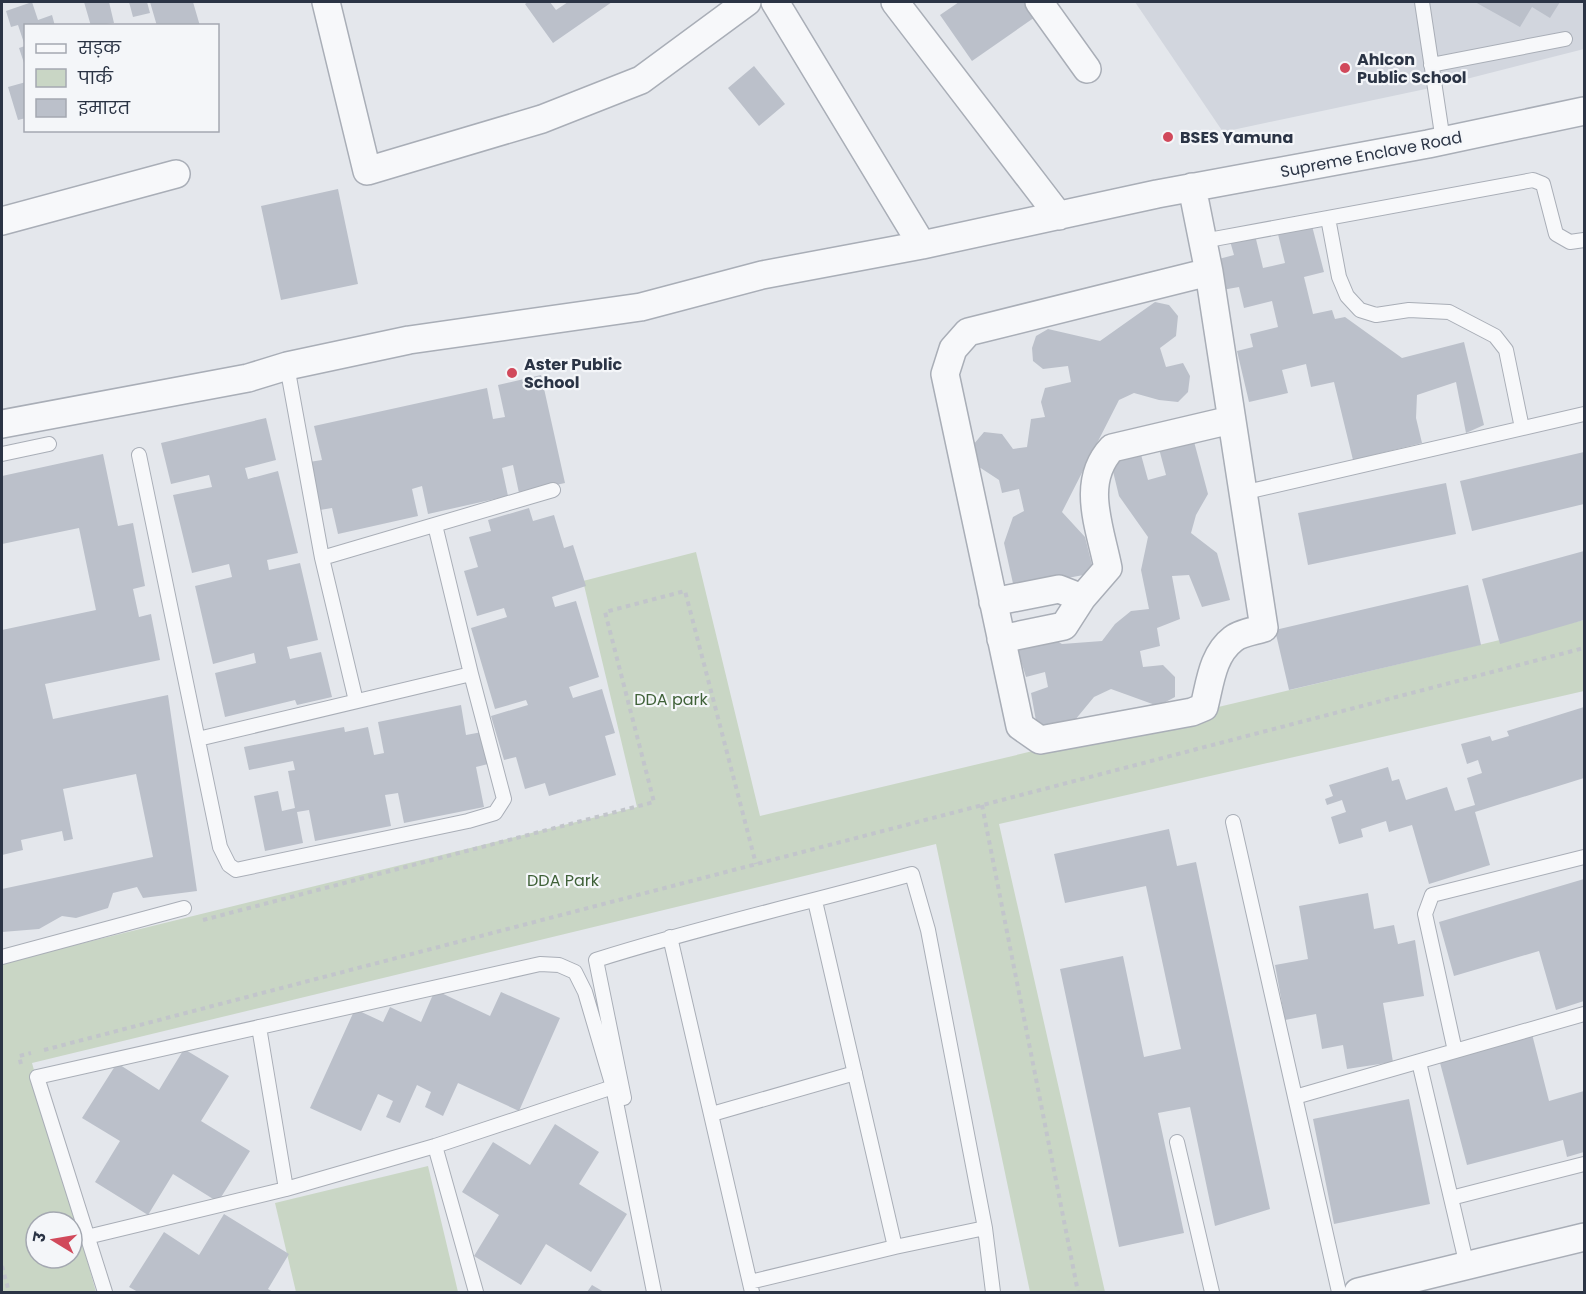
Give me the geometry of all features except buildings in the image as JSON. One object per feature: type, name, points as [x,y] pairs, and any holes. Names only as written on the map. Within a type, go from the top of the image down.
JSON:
[{"type":"street","points":[[326,2],[366,171],[542,119],[641,80],[747,2]]},
{"type":"street","points":[[775,2],[922,245]]},
{"type":"street","points":[[895,2],[1059,216]]},
{"type":"street","points":[[1039,2],[1087,69]]},
{"type":"street","name":"Supreme Enclave Road","points":[[2,424],[237,380],[287,366],[409,340],[642,307],[762,275],[922,245],[1192,187],[1443,141],[1584,111]]},
{"type":"street","points":[[2,221],[176,174]]},
{"type":"street","points":[[1192,187],[1209,272],[1264,628],[1234,637],[1221,652],[1212,672],[1204,707],[1192,712],[1040,740],[1020,726],[945,374],[953,349],[968,332],[1209,272]]},
{"type":"street","points":[[1001,639],[1064,626],[1082,598],[1108,568],[1092,492],[1094,476],[1102,458],[1112,448],[1231,420]]},
{"type":"street","points":[[993,602],[1059,589],[1082,598]]},
{"type":"street","points":[[1358,1293],[1584,1237]]},
{"type":"lane","points":[[1422,2],[1443,141]]},
{"type":"lane","points":[[1431,66],[1565,39]]},
{"type":"lane","points":[[1203,241],[1533,180],[1543,184],[1556,234],[1570,242],[1584,240]]},
{"type":"lane","points":[[1328,218],[1339,277],[1347,296],[1360,310],[1376,315],[1409,310],[1449,312],[1495,336],[1506,350],[1522,428]]},
{"type":"lane","points":[[287,366],[322,558],[356,701]]},
{"type":"lane","points":[[1242,493],[1584,414]]},
{"type":"lane","points":[[2,454],[49,444]]},
{"type":"lane","points":[[139,455],[220,847],[229,865],[236,870],[468,822],[495,813],[504,799],[435,525]]},
{"type":"lane","points":[[322,558],[553,490]]},
{"type":"lane","points":[[198,739],[471,674]]},
{"type":"lane","points":[[1233,822],[1339,1293]]},
{"type":"lane","points":[[1455,1051],[1425,914],[1432,895],[1584,857]]},
{"type":"lane","points":[[663,1293],[596,960],[670,937],[912,874],[928,930],[985,1228],[993,1293]]},
{"type":"lane","points":[[815,901],[895,1247]]},
{"type":"lane","points":[[2,957],[184,908]]},
{"type":"lane","points":[[670,937],[751,1287],[895,1247],[985,1228]]},
{"type":"lane","points":[[105,1293],[37,1077],[540,964],[559,965],[575,972],[585,992],[613,1087],[654,1293]]},
{"type":"lane","points":[[1295,1097],[1584,1014]]},
{"type":"lane","points":[[259,1027],[286,1189]]},
{"type":"lane","points":[[1419,1062],[1467,1266]]},
{"type":"lane","points":[[712,1114],[855,1073]]},
{"type":"lane","points":[[87,1237],[286,1189],[435,1146],[613,1087]]},
{"type":"lane","points":[[1177,1142],[1212,1293]]},
{"type":"lane","points":[[435,1146],[476,1293]]},
{"type":"lane","points":[[1451,1198],[1584,1164]]},
{"type":"path","points":[[22,1068],[19,1056],[1584,648]]},
{"type":"path","points":[[982,805],[1078,1293]]},
{"type":"path","points":[[2,1266],[9,1293]]},
{"type":"shaded area","name":"Ahlcon Public School","points":[[1135,2],[1584,2],[1584,49],[1435,87],[1223,132]]},
{"type":"green space","points":[[696,552],[760,816],[1584,620],[1584,691],[999,824],[1105,1292],[1030,1292],[936,844],[32,1063],[73,1210],[24,1210],[24,1270],[84,1270],[84,1249],[96,1292],[2,1292],[2,963],[637,807],[583,581]]},
{"type":"green space","points":[[428,1166],[458,1292],[296,1292],[275,1203]]},
{"type":"place","name":"Ahlcon Public School","points":[[1345,68]]},
{"type":"place","name":"BSES Yamuna","points":[[1168,137]]},
{"type":"place","name":"Aster Public School","points":[[512,373]]},
{"type":"park label","name":"DDA park","points":[[671,699]]},
{"type":"park label","name":"DDA Park","points":[[563,880]]}]
